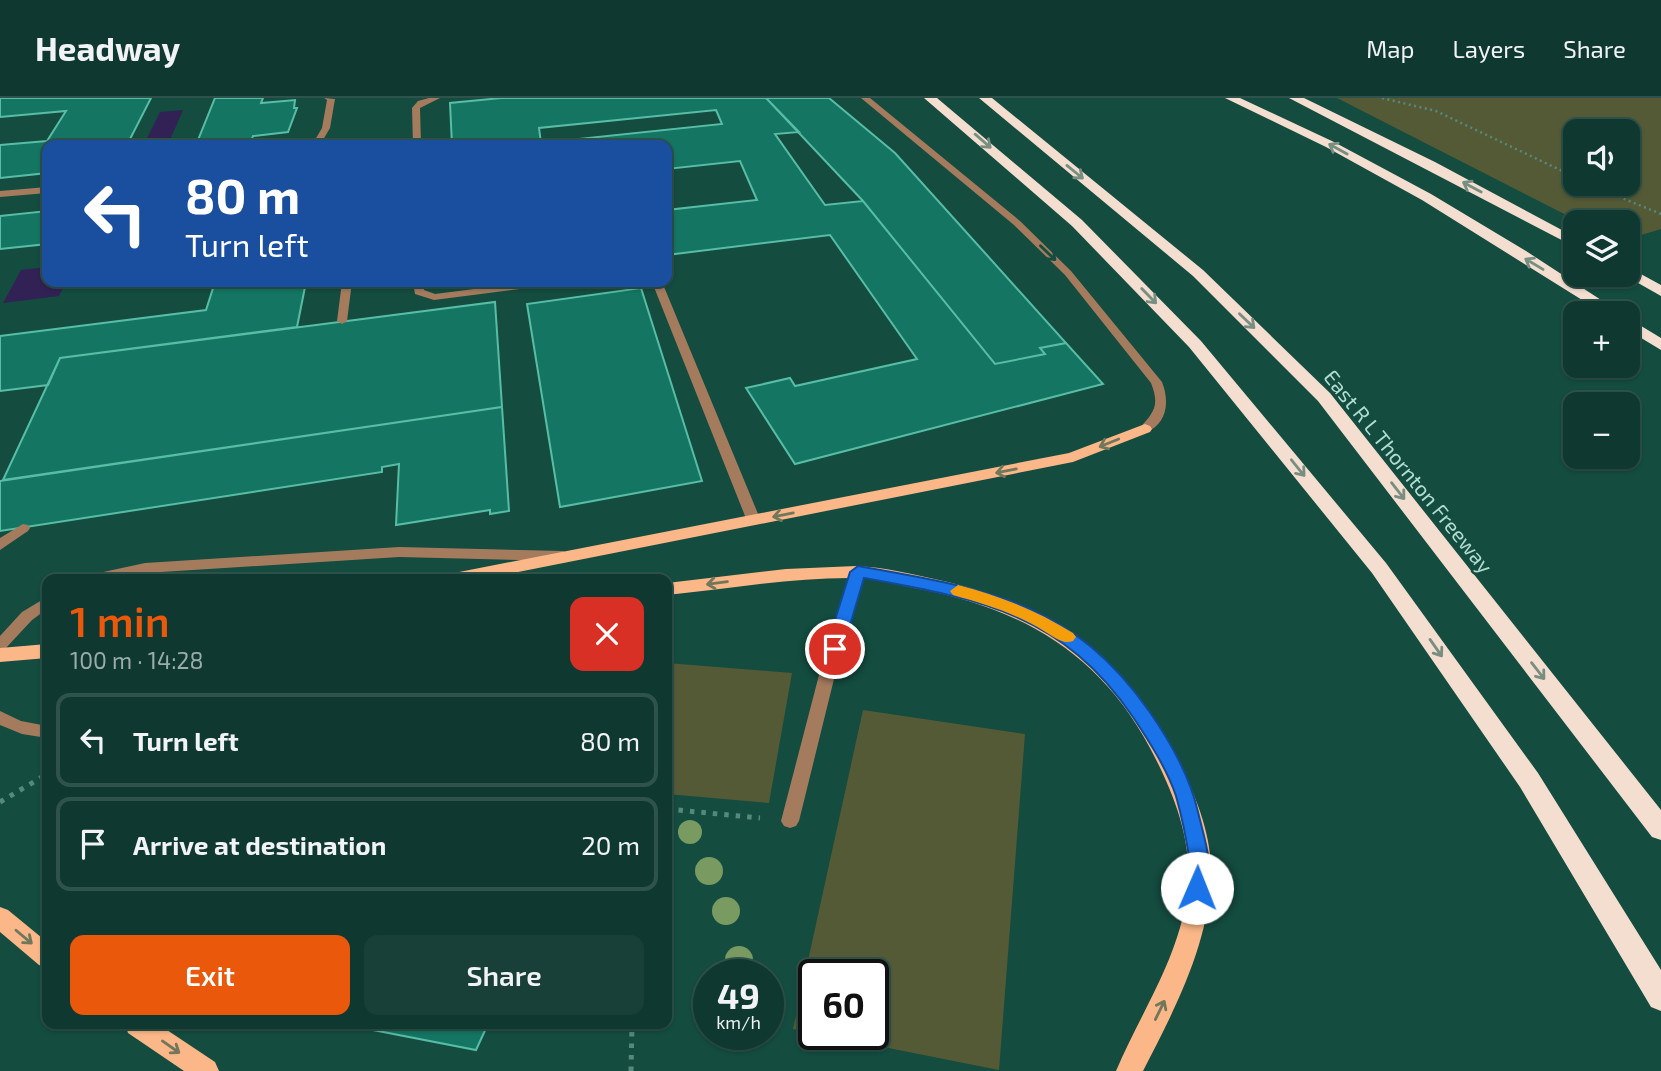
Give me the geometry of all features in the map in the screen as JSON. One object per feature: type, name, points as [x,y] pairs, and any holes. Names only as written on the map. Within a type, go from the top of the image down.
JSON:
[{"type":"highway","points":[[930,98],[978,136],[1077,223],[1195,344],[1380,568],[1529,780],[1661,997]]},
{"type":"highway","name":"East R L Thornton Freeway","points":[[985,98],[1198,273],[1324,397],[1661,829]]},
{"type":"highway","points":[[1231,98],[1354,157],[1594,301]]},
{"type":"highway","points":[[1294,98],[1431,165],[1563,236]]},
{"type":"highway","points":[[1640,278],[1661,291]]},
{"type":"highway","points":[[1640,331],[1661,345]]},
{"type":"main road","points":[[479,574],[1073,457],[1145,429]]},
{"type":"main road","points":[[672,589],[858,572],[960,591],[995,600],[1036,618],[1079,644],[1123,688],[1156,736],[1185,795],[1200,866],[1191,933],[1163,1006],[1129,1071]]},
{"type":"main road","points":[[0,655],[42,652]]},
{"type":"main road","points":[[0,918],[42,953]]},
{"type":"main road","points":[[144,1029],[205,1071]]},
{"type":"street","points":[[319,140],[326,128],[331,99],[328,98]]},
{"type":"street","points":[[417,140],[416,108],[421,103],[436,98]]},
{"type":"street","points":[[865,98],[1017,223],[1068,273],[1156,382],[1163,397],[1162,410],[1145,429]]},
{"type":"street","points":[[0,194],[42,190]]},
{"type":"street","points":[[342,321],[345,287]]},
{"type":"street","points":[[418,287],[419,292],[433,297],[512,287]]},
{"type":"street","points":[[659,287],[754,521]]},
{"type":"street","points":[[0,545],[23,528]]},
{"type":"street","points":[[117,574],[145,568],[399,552],[567,556]]},
{"type":"street","points":[[790,821],[827,675],[858,572]]},
{"type":"street","points":[[0,645],[27,616],[42,606]]},
{"type":"street","points":[[0,717],[8,723],[42,731]]},
{"type":"path","points":[[1382,98],[1436,111],[1563,171]]},
{"type":"path","points":[[1617,196],[1661,214]]},
{"type":"path","points":[[0,802],[42,777]]},
{"type":"path","points":[[672,809],[790,821]]},
{"type":"path","points":[[631,1071],[632,1029]]},
{"type":"green space","points":[[1337,98],[1661,98],[1661,229],[1640,235],[1640,210],[1563,210],[1563,213]]},
{"type":"green space","points":[[672,663],[792,673],[769,803],[672,794]]},
{"type":"green space","points":[[863,710],[1025,734],[999,1070],[889,1048],[889,959],[808,959]]},
{"type":"green space","points":[[798,1006],[798,1030],[793,1029]]},
{"type":"shaded area","points":[[183,110],[170,140],[146,140],[160,112]]},
{"type":"shaded area","points":[[42,268],[42,287],[64,287],[59,296],[3,303],[21,270]]},
{"type":"building","points":[[0,98],[151,98],[130,140],[48,140],[66,111],[0,117]]},
{"type":"building","points":[[215,98],[263,98],[261,103],[295,100],[294,108],[297,108],[288,132],[253,136],[252,140],[198,140]]},
{"type":"building","points":[[501,98],[766,98],[799,132],[775,134],[825,205],[863,201],[995,364],[1045,354],[1040,348],[1066,343],[1103,384],[795,464],[746,388],[790,378],[795,386],[917,359],[830,235],[672,254],[672,209],[757,200],[740,161],[672,168],[672,140],[570,140],[722,124],[716,110],[539,128],[541,140],[452,140],[450,103]]},
{"type":"building","points":[[766,98],[829,98],[895,153],[1066,343],[1040,348],[1045,354],[995,364],[863,201]]},
{"type":"building","points":[[42,141],[42,174],[0,178],[0,145]]},
{"type":"building","points":[[42,212],[42,245],[0,249],[0,216]]},
{"type":"building","points":[[213,287],[305,287],[297,327],[60,358],[48,385],[0,391],[0,336],[206,310]]},
{"type":"building","points":[[641,288],[702,481],[560,507],[527,304]]},
{"type":"building","points":[[495,302],[502,407],[3,480],[60,358]]},
{"type":"building","points":[[502,407],[509,511],[490,514],[490,510],[396,525],[399,464],[382,467],[382,472],[0,531],[0,481]]},
{"type":"building","points":[[374,1029],[486,1029],[476,1050]]},
{"type":"slow traffic","points":[[958,591],[995,600],[1036,618],[1067,637]]},
{"type":"route","points":[[835,649],[858,572],[948,588],[995,600],[1036,618],[1079,644],[1123,688],[1156,736],[1185,795],[1200,866],[1197,888]]}]
